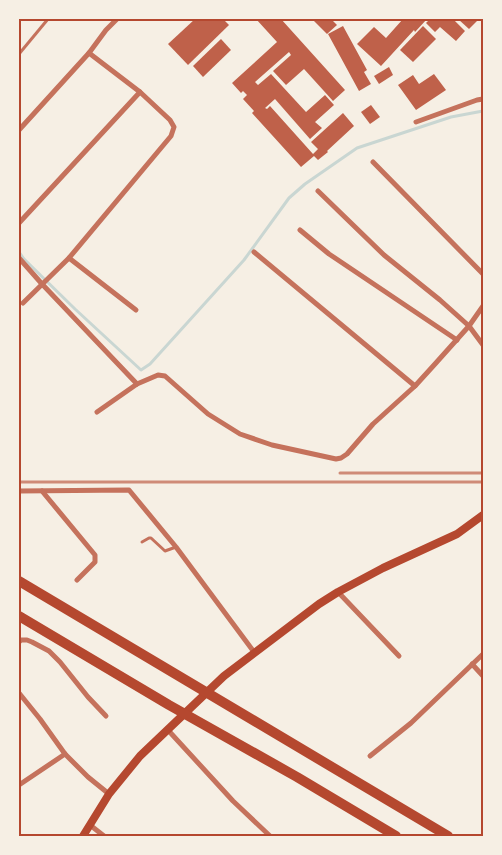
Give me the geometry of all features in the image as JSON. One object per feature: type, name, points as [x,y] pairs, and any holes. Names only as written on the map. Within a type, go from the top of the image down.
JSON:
[{"type":"highway","points":[[19,581],[448,836]]},
{"type":"highway","points":[[19,616],[396,836]]},
{"type":"main road","points":[[83,836],[109,794],[140,756],[224,676],[319,604],[338,592],[383,568],[456,534],[483,515]]},
{"type":"street","points":[[19,130],[89,53],[117,19]]},
{"type":"street","points":[[22,303],[69,258],[171,136],[174,127],[170,120],[140,92],[89,53]]},
{"type":"street","points":[[19,223],[140,92]]},
{"type":"street","points":[[416,122],[483,99]]},
{"type":"street","points":[[373,162],[483,274]]},
{"type":"street","points":[[318,192],[384,254],[469,326],[483,345]]},
{"type":"street","points":[[300,230],[329,254],[457,340]]},
{"type":"street","points":[[254,252],[415,386]]},
{"type":"street","points":[[19,258],[45,281],[137,384]]},
{"type":"street","points":[[69,258],[136,310]]},
{"type":"street","points":[[97,412],[137,384],[158,375],[164,376],[208,414],[240,434],[272,445],[336,459],[341,458],[373,424],[415,386],[469,326],[483,306]]},
{"type":"street","points":[[19,492],[129,490],[176,547],[254,652]]},
{"type":"street","points":[[42,491],[95,555],[94,562],[77,580]]},
{"type":"street","points":[[338,592],[399,656]]},
{"type":"street","points":[[19,642],[27,640],[49,651],[106,716]]},
{"type":"street","points":[[370,756],[411,723],[483,654]]},
{"type":"street","points":[[472,664],[483,676]]},
{"type":"street","points":[[19,693],[65,754],[88,777],[109,794]]},
{"type":"street","points":[[167,729],[232,801],[270,836]]},
{"type":"street","points":[[19,785],[65,754]]},
{"type":"street","points":[[90,825],[104,836]]},
{"type":"lane","points":[[19,54],[48,19]]},
{"type":"lane","points":[[142,542],[151,538],[165,550],[176,547]]},
{"type":"building","points":[[195,19],[223,19],[229,25],[188,65],[168,44]]},
{"type":"building","points":[[256,19],[281,19],[345,90],[333,101],[304,69],[286,85],[273,71],[291,55],[289,52],[255,82],[258,85],[271,74],[306,112],[325,95],[334,105],[315,122],[322,128],[310,139],[275,99],[265,108],[267,109],[270,106],[313,154],[318,149],[311,142],[343,113],[354,126],[318,160],[314,156],[301,167],[252,113],[254,111],[243,99],[247,95],[243,91],[241,93],[232,83],[277,42]]},
{"type":"building","points":[[312,19],[331,19],[337,25],[327,34]]},
{"type":"building","points":[[403,19],[427,19],[415,32],[414,30],[381,66],[357,44],[374,27],[386,38]]},
{"type":"building","points":[[430,19],[453,19],[465,31],[456,41],[440,27],[435,32],[426,23]]},
{"type":"building","points":[[458,19],[479,19],[469,29]]},
{"type":"building","points":[[343,26],[367,70],[364,72],[371,84],[359,91],[328,34]]},
{"type":"building","points":[[423,26],[436,39],[413,62],[400,50]]},
{"type":"building","points":[[221,39],[231,50],[203,77],[193,66]]},
{"type":"building","points":[[389,67],[393,75],[379,84],[374,76]]},
{"type":"building","points":[[434,74],[446,90],[416,110],[398,85],[413,75],[419,84]]},
{"type":"building","points":[[371,105],[380,117],[370,124],[361,112]]},
{"type":"waterway","points":[[19,252],[75,309],[141,370],[150,364],[244,260],[289,198],[305,184],[357,148],[451,117],[483,111]]},
{"type":"railway","points":[[340,473],[483,473]]},
{"type":"railway","points":[[19,482],[483,482]]}]
